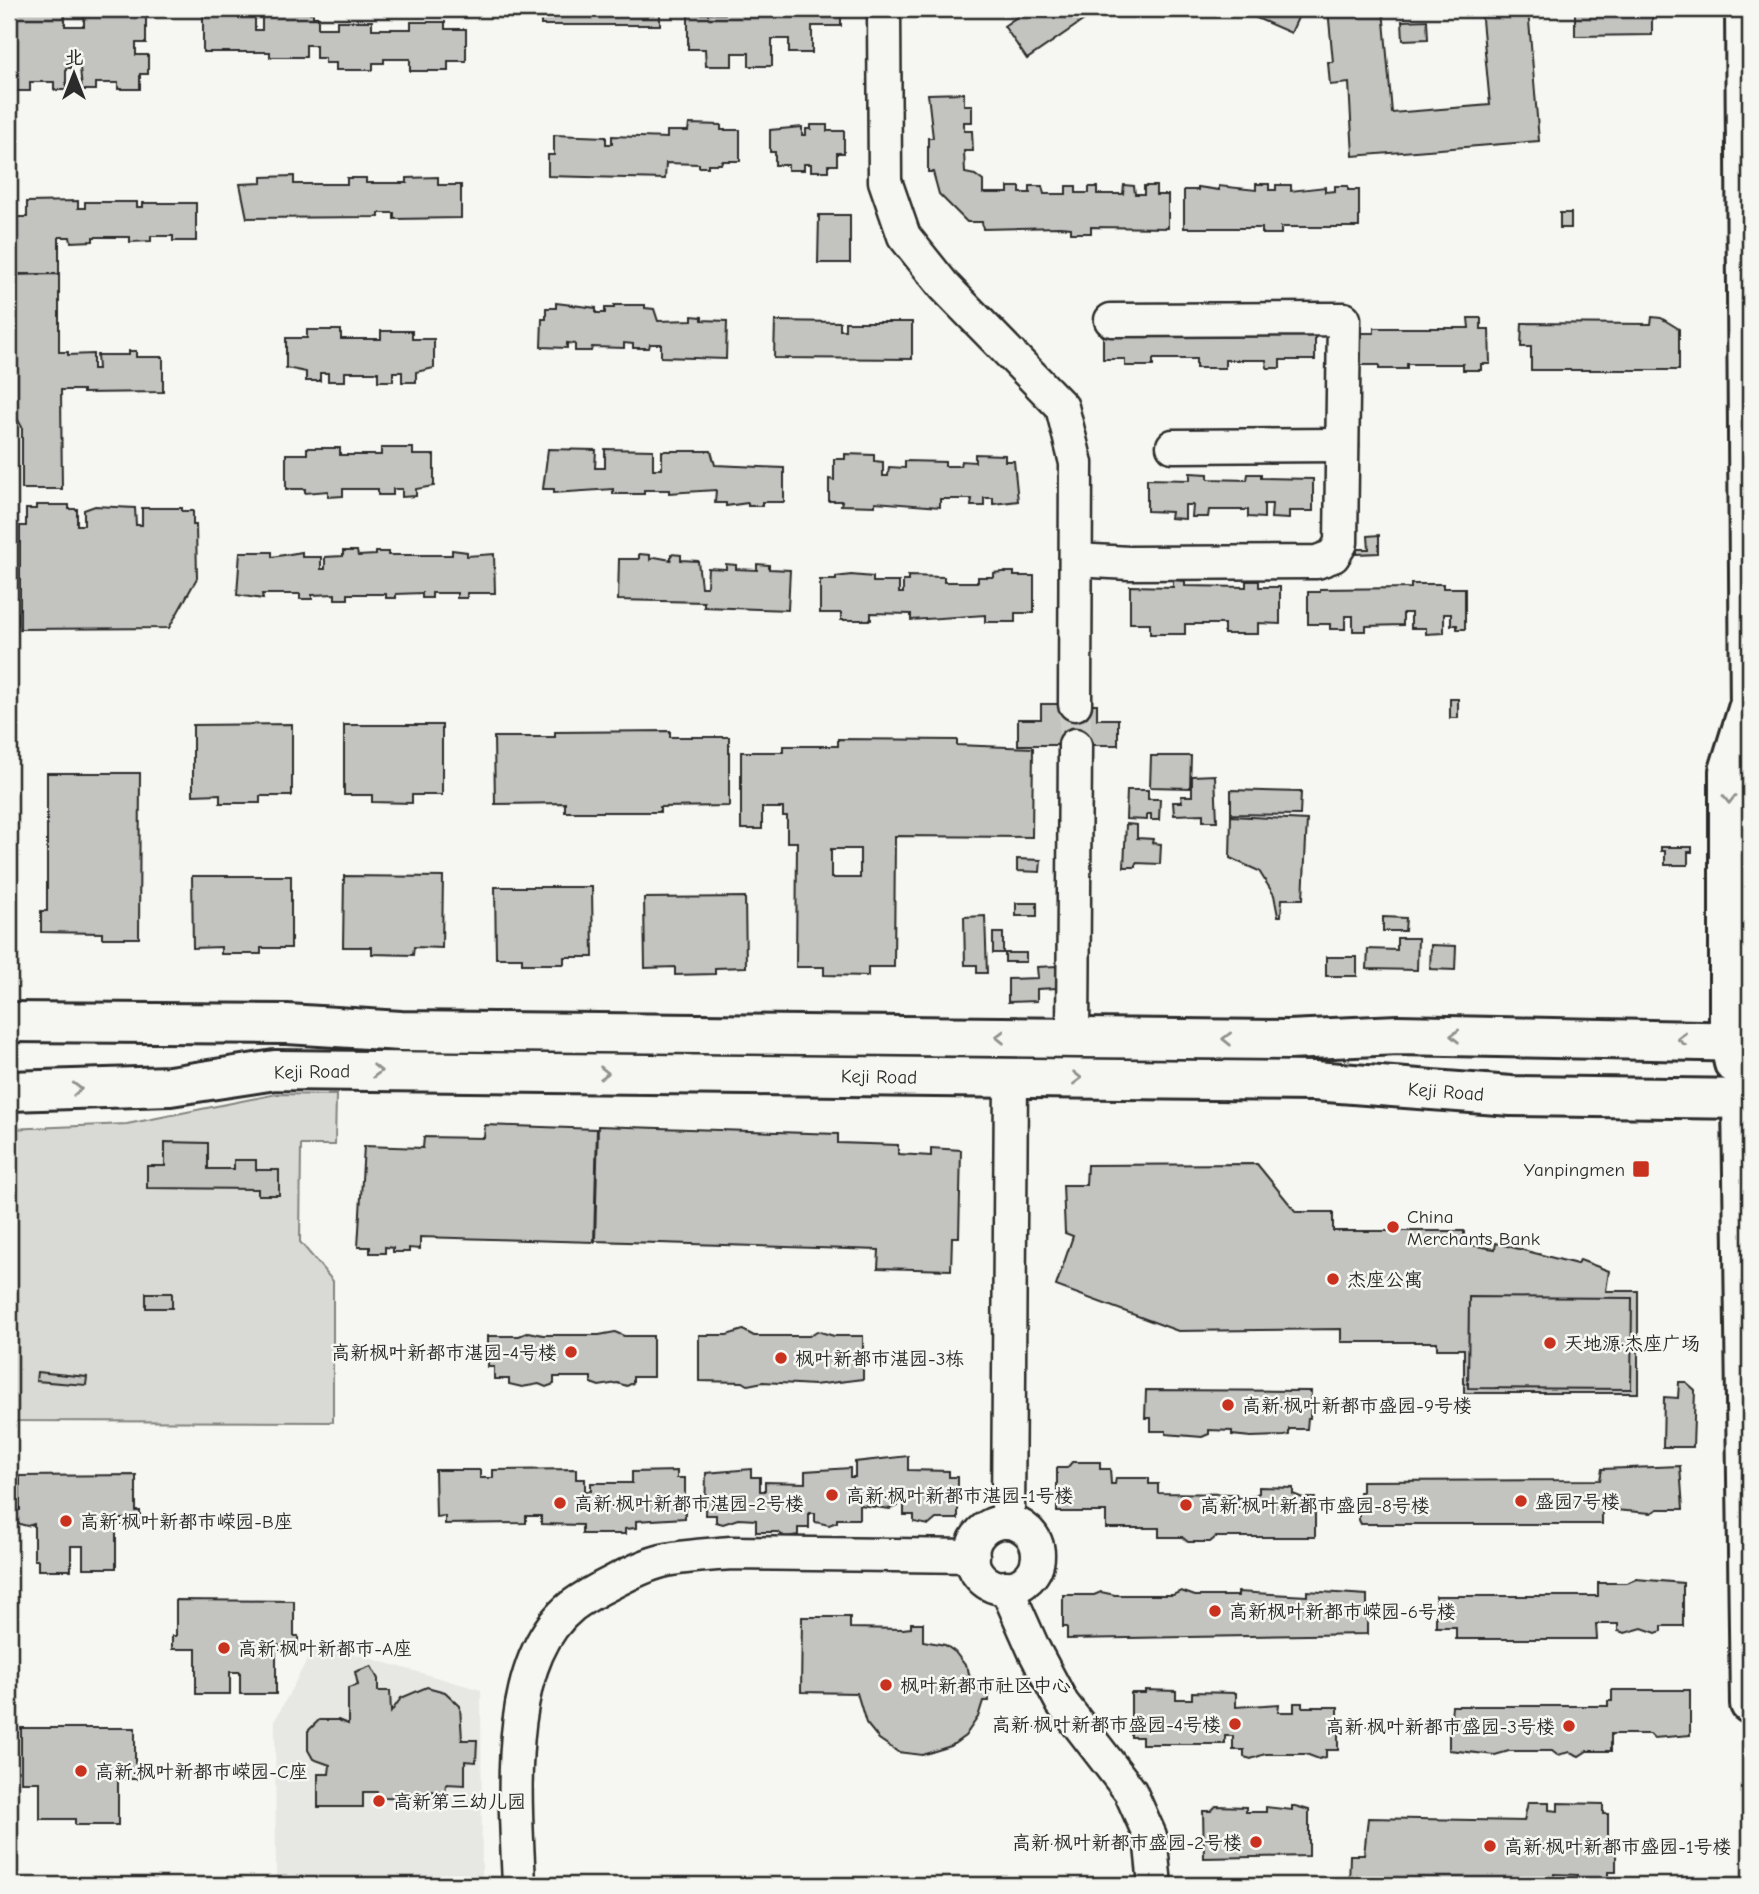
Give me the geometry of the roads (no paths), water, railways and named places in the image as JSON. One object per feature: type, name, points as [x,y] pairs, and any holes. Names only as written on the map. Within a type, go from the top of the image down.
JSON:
[{"type":"main road","points":[[1745,9],[1750,712],[1729,772],[1740,1041],[1748,1093],[1746,1138],[1750,1704]]},
{"type":"main road","name":"Keji Road","points":[[9,1022],[287,1024],[401,1031],[1289,1040],[1398,1035],[1740,1041]]},
{"type":"main road","name":"Keji Road","points":[[9,1091],[170,1086],[275,1070],[1314,1081],[1511,1096],[1748,1093]]},
{"type":"street","points":[[884,9],[886,181],[904,236],[944,286],[1062,407],[1076,463],[1075,704]]},
{"type":"street","points":[[1076,560],[1129,563],[1327,561],[1338,551],[1341,543],[1344,319],[1111,320]]},
{"type":"street","points":[[1173,446],[1342,445]]},
{"type":"street","points":[[1073,1037],[1075,745]]},
{"type":"street","points":[[1009,1522],[1011,1077]]},
{"type":"street","points":[[1009,1522],[1028,1531],[1034,1539],[1038,1559],[1029,1578],[1020,1584],[1006,1587],[989,1584],[981,1576],[972,1556],[979,1535],[987,1528],[1009,1522]]},
{"type":"street","points":[[519,1885],[516,1785],[520,1706],[550,1632],[571,1607],[600,1588],[650,1566],[700,1556],[731,1553],[972,1556]]},
{"type":"street","points":[[1006,1587],[1034,1650],[1062,1703],[1130,1791],[1150,1836],[1155,1885]]},
{"type":"tunnel","points":[[1075,704],[1075,745]]},
{"type":"place","name":"Yanpingmen","points":[[1641,1169]]},
{"type":"place","name":"China Merchants Bank","points":[[1393,1227]]},
{"type":"place","name":"杰座公寓","points":[[1333,1279]]},
{"type":"place","name":"天地源·杰座广场","points":[[1550,1343]]},
{"type":"place","name":"高新枫叶新都市湛园-4号楼","points":[[571,1352]]},
{"type":"place","name":"枫叶新都市湛园-3栋","points":[[781,1358]]},
{"type":"place","name":"高新·枫叶新都市盛园-9号楼","points":[[1228,1405]]},
{"type":"place","name":"高新·枫叶新都市湛园-1号楼","points":[[832,1495]]},
{"type":"place","name":"盛园7号楼","points":[[1521,1501]]},
{"type":"place","name":"高新·枫叶新都市湛园-2号楼","points":[[560,1503]]},
{"type":"place","name":"高新·枫叶新都市盛园-8号楼","points":[[1186,1505]]},
{"type":"place","name":"高新·枫叶新都市嵘园-B座","points":[[66,1521]]},
{"type":"place","name":"高新枫叶新都市嵘园-6号楼","points":[[1215,1611]]},
{"type":"place","name":"高新·枫叶新都市-A座","points":[[224,1648]]},
{"type":"place","name":"枫叶新都市社区中心","points":[[886,1685]]},
{"type":"place","name":"高新·枫叶新都市盛园-4号楼","points":[[1235,1724]]},
{"type":"place","name":"高新·枫叶新都市盛园-3号楼","points":[[1569,1726]]},
{"type":"place","name":"高新·枫叶新都市嵘园-C座","points":[[81,1771]]},
{"type":"place","name":"高新第三幼儿园","points":[[379,1801]]},
{"type":"place","name":"高新·枫叶新都市盛园-2号楼","points":[[1256,1842]]},
{"type":"place","name":"高新·枫叶新都市盛园-1号楼","points":[[1490,1846]]}]
